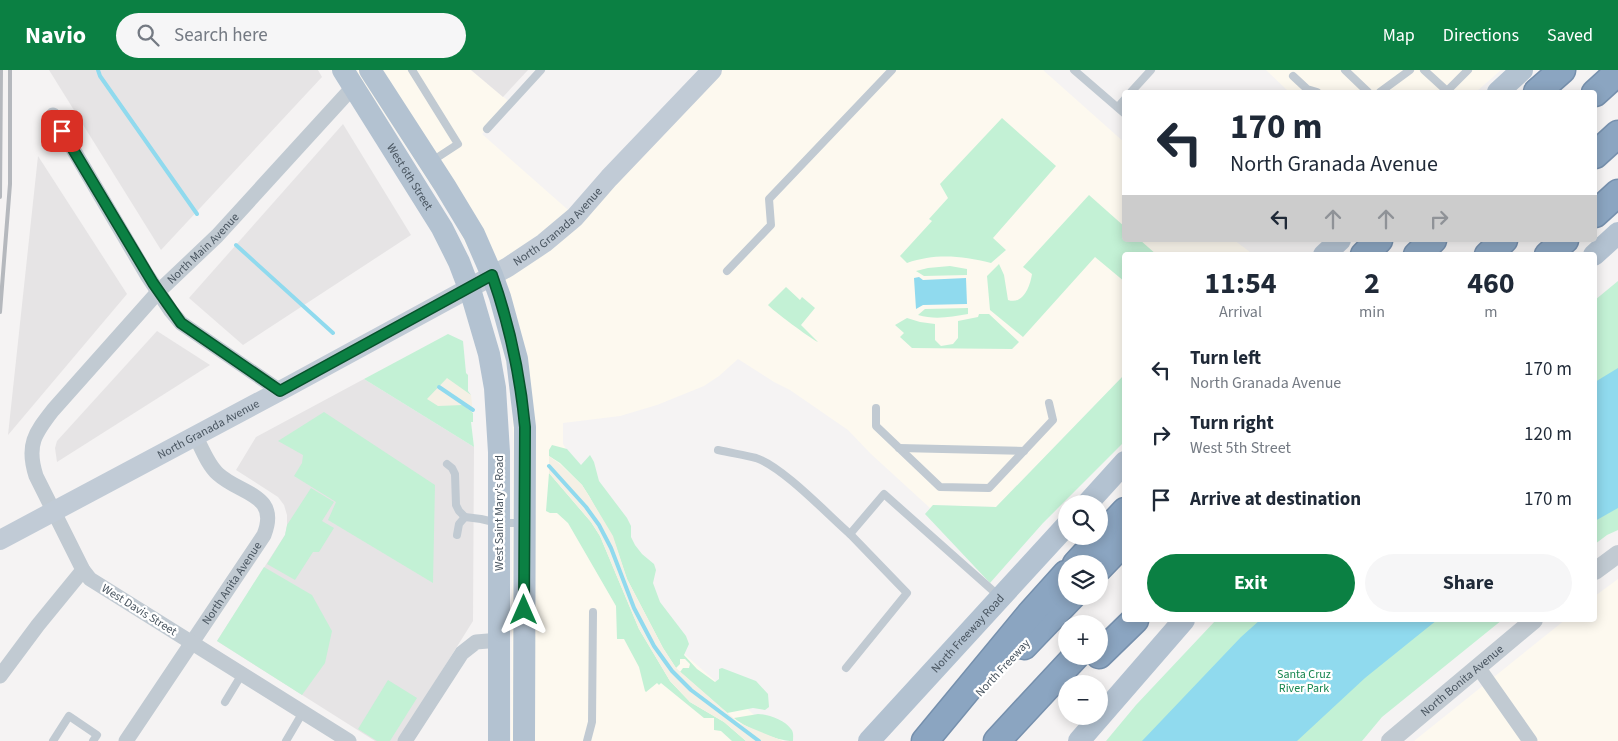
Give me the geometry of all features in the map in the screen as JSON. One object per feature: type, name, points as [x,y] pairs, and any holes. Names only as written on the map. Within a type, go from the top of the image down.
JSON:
[{"type":"highway","points":[[1539,90],[1562,70]]},
{"type":"highway","points":[[1597,91],[1618,72]]},
{"type":"highway","points":[[1597,153],[1618,134]]},
{"type":"highway","points":[[1597,212],[1618,193]]},
{"type":"highway","points":[[1367,252],[1376,242]]},
{"type":"highway","points":[[1420,252],[1431,242]]},
{"type":"highway","points":[[1491,252],[1502,242]]},
{"type":"highway","points":[[1551,252],[1563,242]]},
{"type":"highway","points":[[1084,555],[1122,514]]},
{"type":"highway","points":[[1108,559],[1122,544]]},
{"type":"highway","points":[[925,741],[1058,583]]},
{"type":"highway","name":"North Freeway","points":[[934,741],[1063,605]]},
{"type":"highway","points":[[1108,624],[1122,610]]},
{"type":"highway","points":[[1108,646],[1133,622]]},
{"type":"highway","points":[[997,741],[1068,665]]},
{"type":"highway","points":[[1078,675],[1088,665]]},
{"type":"highway","points":[[1009,741],[1058,694]]},
{"type":"main road","name":"West 6th Street","points":[[370,70],[474,234],[492,275]]},
{"type":"main road","name":"North Granada Avenue","points":[[0,540],[196,437],[469,288],[544,243],[563,228],[712,70]]},
{"type":"main road","points":[[1500,90],[1522,70]]},
{"type":"main road","name":"West 6th Street","points":[[348,78],[442,228],[459,262],[469,288]]},
{"type":"main road","points":[[1597,252],[1618,233]]},
{"type":"main road","points":[[1327,252],[1338,242]]},
{"type":"main road","name":"West Saint Mary's Road","points":[[492,275],[517,359],[525,427],[524,741]]},
{"type":"main road","name":"West Saint Mary's Road","points":[[469,288],[488,354],[495,388],[499,452],[499,741]]},
{"type":"main road","points":[[1095,495],[1122,465]]},
{"type":"main road","name":"North Freeway Road","points":[[869,741],[1058,535]]},
{"type":"main road","points":[[1079,741],[1182,622]]},
{"type":"street","name":"North Main Avenue","points":[[53,410],[158,292],[217,236],[348,78]]},
{"type":"street","points":[[52,115],[171,311],[186,327],[280,391]]},
{"type":"street","name":"West Davis Street","points":[[53,410],[41,425],[34,438],[31,452],[32,462],[36,476],[53,512],[83,570],[90,579],[350,741]]},
{"type":"street","name":"North Anita Avenue","points":[[126,741],[264,535],[268,524],[269,514],[262,502],[217,473],[207,459],[196,437]]},
{"type":"street","points":[[1597,570],[1618,554]]},
{"type":"street","points":[[0,676],[38,625],[83,570]]},
{"type":"street","name":"North Bonita Avenue","points":[[1390,741],[1532,622]]},
{"type":"street","points":[[405,741],[462,653],[476,642],[500,640]]},
{"type":"street","points":[[1478,667],[1530,741]]},
{"type":"lane","points":[[412,70],[458,144],[430,163]]},
{"type":"lane","points":[[487,129],[541,70]]},
{"type":"lane","points":[[727,271],[771,225],[768,199],[892,70]]},
{"type":"lane","points":[[1074,70],[1122,111]]},
{"type":"lane","points":[[1133,90],[1150,70]]},
{"type":"lane","points":[[1344,70],[1366,90]]},
{"type":"lane","points":[[1383,90],[1410,70]]},
{"type":"lane","points":[[1424,70],[1444,90]]},
{"type":"lane","points":[[1448,90],[1468,70]]},
{"type":"lane","points":[[1293,76],[1310,90]]},
{"type":"lane","points":[[1118,107],[1122,102]]},
{"type":"lane","points":[[876,408],[876,426],[940,487],[989,488],[1053,420],[1049,403]]},
{"type":"lane","points":[[899,448],[1024,451]]},
{"type":"lane","points":[[718,450],[758,459],[788,478],[850,534],[907,593],[846,668]]},
{"type":"lane","points":[[447,464],[455,474],[456,505],[465,517],[498,523],[525,523]]},
{"type":"lane","points":[[850,534],[884,494],[1001,598]]},
{"type":"lane","points":[[457,535],[459,524],[465,517]]},
{"type":"lane","points":[[587,741],[592,722],[593,612]]},
{"type":"lane","points":[[225,702],[242,674]]},
{"type":"lane","points":[[286,741],[303,712]]},
{"type":"lane","points":[[53,741],[69,716],[97,735],[93,741]]},
{"type":"shaded area","points":[[49,70],[318,70],[322,77],[161,250]]},
{"type":"shaded area","points":[[358,70],[471,70],[511,103],[482,134],[575,216],[712,70],[1043,70],[1122,140],[1122,242],[1237,242],[1250,252],[1122,252],[1122,377],[996,507],[933,505],[930,508],[871,454],[848,430],[790,390],[738,359],[704,386],[657,405],[620,416],[563,423],[563,444],[616,527],[674,645],[784,741],[511,741],[513,437],[511,392],[505,354],[484,280],[454,221],[357,72]]},
{"type":"shaded area","points":[[471,70],[528,70],[503,97]]},
{"type":"shaded area","points":[[1266,70],[1501,70],[1478,90],[1287,90]]},
{"type":"shaded area","points":[[343,124],[411,235],[243,345],[189,298]]},
{"type":"shaded area","points":[[38,156],[127,294],[8,435]]},
{"type":"shaded area","points":[[157,331],[210,365],[57,462],[55,448],[57,441]]},
{"type":"shaded area","points":[[364,379],[474,447],[473,621],[398,741],[375,741],[217,641],[285,535],[287,526],[287,515],[284,505],[278,497],[236,470],[256,437]]},
{"type":"shaded area","points":[[1618,579],[1618,741],[1414,741],[1563,622],[1597,622],[1597,595]]},
{"type":"green space","points":[[1002,118],[1056,166],[993,238],[1006,250],[991,263],[970,259],[939,257],[907,263],[900,256],[932,221],[929,219],[948,198],[940,184]]},
{"type":"green space","points":[[1089,195],[1122,224],[1122,242],[1142,242],[1154,252],[1122,252],[1122,280],[1095,257],[1023,337],[990,310],[987,276],[999,264],[1004,275],[1008,300],[1018,300],[1025,294],[1032,274],[1023,267]]},
{"type":"green space","points":[[950,266],[967,269],[967,275],[924,276],[916,271],[928,268]]},
{"type":"green space","points":[[1618,281],[1618,530],[1597,542],[1597,298]]},
{"type":"green space","points":[[786,287],[800,300],[802,297],[815,308],[801,325],[818,342],[791,324],[768,305]]},
{"type":"green space","points":[[968,308],[968,314],[955,316],[937,318],[918,315],[925,309]]},
{"type":"green space","points":[[979,314],[989,314],[1019,342],[1012,349],[912,348],[900,337],[904,333],[895,325],[907,318],[935,324],[935,340],[941,346],[953,344],[958,338],[958,321],[978,317]]},
{"type":"green space","points":[[448,334],[463,341],[466,373],[468,375],[468,391],[471,395],[469,394],[470,410],[473,413],[473,422],[471,422],[474,447],[364,379]]},
{"type":"green space","points":[[1122,377],[1122,444],[1071,495],[1058,495],[1058,508],[990,583],[925,514],[933,505],[996,507]]},
{"type":"green space","points":[[324,412],[435,485],[433,583],[328,520],[336,502],[294,476],[302,463],[303,455],[278,441]]},
{"type":"green space","points":[[552,445],[567,449],[581,465],[590,455],[599,481],[631,526],[631,537],[635,545],[654,564],[656,570],[653,583],[660,602],[686,636],[689,644],[684,655],[697,669],[715,682],[719,679],[719,669],[722,668],[756,681],[768,694],[769,707],[765,710],[753,708],[727,713],[680,672],[683,668],[689,668],[690,664],[685,659],[680,659],[680,664],[676,668],[663,648],[627,579],[614,541],[589,496],[582,485],[560,463],[549,456],[549,450]]},
{"type":"green space","points":[[549,473],[591,522],[600,536],[639,629],[670,681],[690,702],[724,722],[746,741],[732,741],[721,731],[714,730],[714,718],[704,718],[661,683],[659,685],[657,683],[645,691],[639,667],[624,639],[617,639],[616,606],[568,523],[557,513],[546,511]]},
{"type":"green space","points":[[311,488],[334,502],[322,521],[334,528],[319,552],[313,552],[295,580],[267,564],[285,535],[287,525]]},
{"type":"green space","points":[[264,567],[312,595],[332,631],[325,663],[302,695],[217,641]]},
{"type":"green space","name":"Santa Cruz River Park","points":[[1214,622],[1500,622],[1382,717],[1362,741],[1106,741],[1136,705]]},
{"type":"green space","points":[[388,680],[417,698],[390,741],[377,741],[358,729]]},
{"type":"green space","points":[[758,714],[771,716],[785,723],[793,732],[793,741],[762,734],[734,718]]},
{"type":"sand","points":[[447,378],[471,395],[473,413],[463,405],[438,406],[427,399]]},
{"type":"sand","points":[[549,456],[582,485],[613,536],[627,579],[663,648],[676,668],[739,723],[783,741],[746,741],[724,722],[690,702],[670,681],[639,629],[600,536],[591,522],[549,473]]},
{"type":"water","points":[[919,277],[923,280],[966,278],[967,304],[923,305],[916,309],[914,278]]},
{"type":"water","points":[[1618,368],[1618,508],[1597,520],[1597,381]]},
{"type":"water","name":"Santa Cruz River Park","points":[[1258,622],[1435,622],[1365,678],[1297,741],[1142,741],[1241,637]]},
{"type":"waterway","points":[[98,70],[100,76],[197,214]]},
{"type":"waterway","points":[[236,245],[333,333]]},
{"type":"waterway","points":[[439,387],[473,410]]},
{"type":"waterway","points":[[549,466],[586,507],[599,525],[611,548],[634,608],[654,646],[672,671],[691,690],[759,741]]},
{"type":"railway","points":[[0,197],[1,70]]},
{"type":"railway","points":[[0,312],[10,184],[10,70]]},
{"type":"route","points":[[62,131],[153,283],[181,323],[280,391],[492,275],[517,359],[523,404],[525,427],[524,610]]}]
